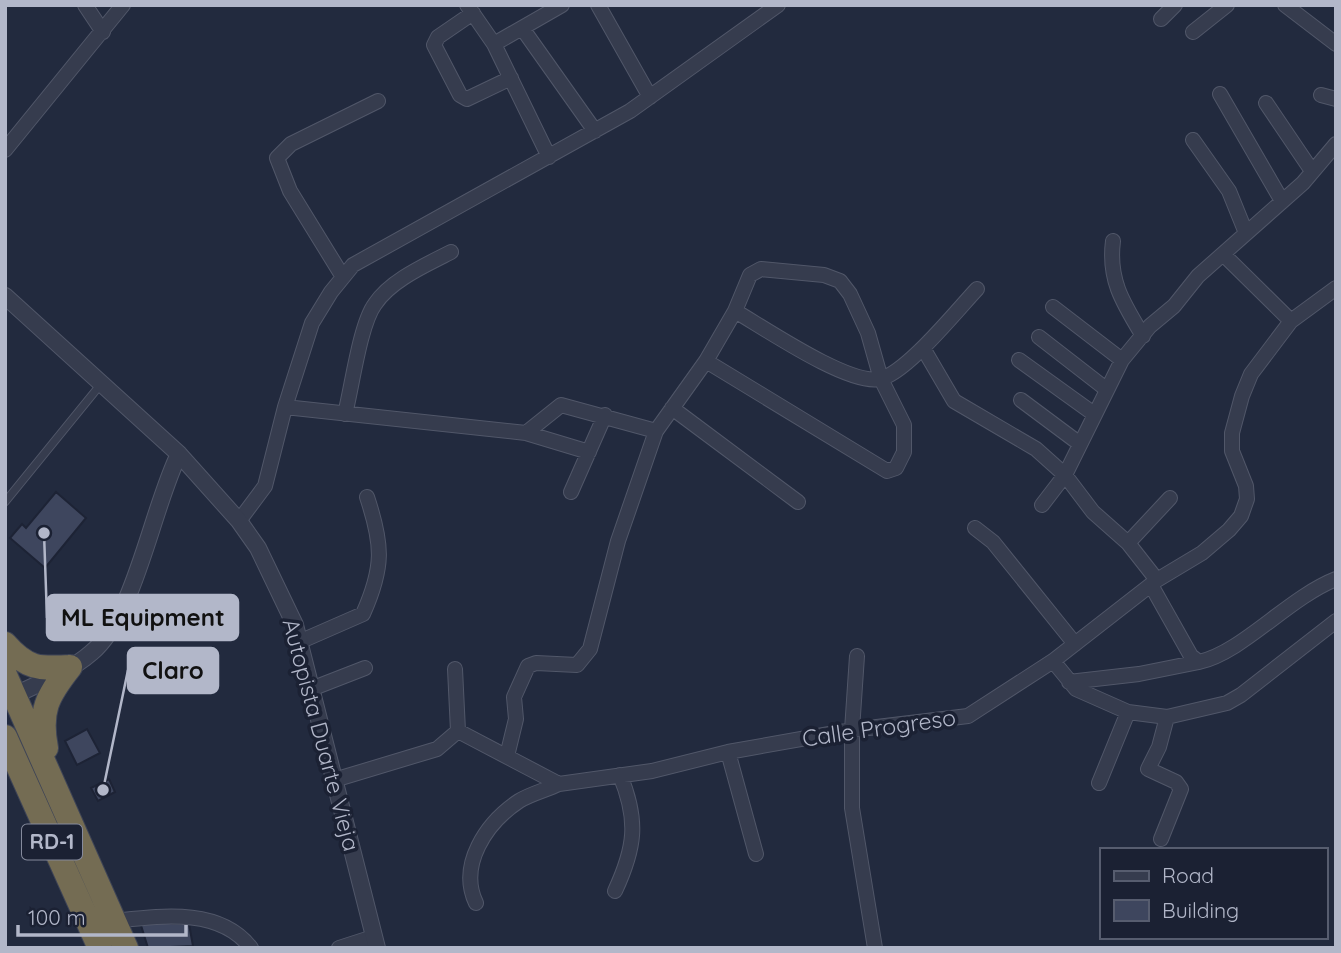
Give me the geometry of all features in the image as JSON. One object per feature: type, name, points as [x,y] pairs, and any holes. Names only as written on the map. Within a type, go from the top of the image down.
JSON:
[{"type":"highway","points":[[5,644],[15,655],[37,669],[70,667]]},
{"type":"highway","points":[[52,781],[42,726],[49,694],[70,667]]},
{"type":"highway","name":"RD-1","points":[[8,690],[52,781],[126,948]]},
{"type":"highway","name":"RD-1","points":[[5,737],[100,948]]},
{"type":"highway","points":[[5,760],[29,790]]},
{"type":"street","points":[[85,5],[103,32]]},
{"type":"street","points":[[5,150],[123,5]]},
{"type":"street","points":[[494,44],[562,5]]},
{"type":"street","points":[[598,5],[650,97]]},
{"type":"street","points":[[239,521],[265,486],[285,407],[312,323],[353,265],[383,247],[432,224],[595,131],[650,97],[778,5]]},
{"type":"street","points":[[1161,19],[1175,5]]},
{"type":"street","points":[[1193,32],[1227,5]]},
{"type":"street","points":[[1285,5],[1334,41]]},
{"type":"street","points":[[511,78],[467,99],[460,95],[434,46],[438,37],[470,9],[494,44],[511,78],[550,157]]},
{"type":"street","points":[[522,28],[595,131]]},
{"type":"street","points":[[1220,93],[1282,201]]},
{"type":"street","points":[[1321,95],[1336,99]]},
{"type":"street","points":[[343,277],[290,191],[277,158],[291,144],[378,101]]},
{"type":"street","points":[[1266,103],[1312,171]]},
{"type":"street","points":[[1193,140],[1229,191],[1246,233]]},
{"type":"street","points":[[1042,505],[1065,475],[1122,360],[1223,254],[1282,201],[1336,144]]},
{"type":"street","points":[[1113,241],[1110,264],[1117,290],[1143,336]]},
{"type":"street","points":[[345,414],[365,328],[376,301],[403,279],[451,252]]},
{"type":"street","points":[[1223,254],[1291,321]]},
{"type":"street","points":[[507,756],[513,737],[514,697],[528,666],[536,663],[577,664],[590,649],[618,541],[656,431],[706,361],[736,312],[744,283],[761,269],[824,275],[840,281],[850,294],[868,333],[881,379],[904,425],[904,452],[896,468],[887,471],[706,361]]},
{"type":"street","name":"Calle Progreso","points":[[476,903],[471,891],[469,870],[485,837],[520,801],[559,785],[728,752],[852,730],[968,716],[1053,662],[1154,582],[1202,552],[1241,516],[1247,499],[1246,485],[1232,451],[1232,433],[1251,374],[1291,321],[1336,288]]},
{"type":"street","points":[[736,312],[851,377],[881,379],[923,348],[977,289]]},
{"type":"street","name":"Autopista Duarte Vieja","points":[[5,296],[179,454],[239,521],[258,548],[295,625],[375,942]]},
{"type":"street","points":[[1053,307],[1122,360]]},
{"type":"street","points":[[1039,337],[1106,389]]},
{"type":"street","points":[[923,348],[954,401],[1036,449],[1065,475],[1093,512],[1128,543],[1154,582],[1191,656],[1199,662]]},
{"type":"street","points":[[1020,360],[1094,414]]},
{"type":"street","points":[[1021,400],[1080,444]]},
{"type":"street","points":[[526,433],[561,405],[656,431]]},
{"type":"street","points":[[285,407],[526,433],[589,452]]},
{"type":"street","points":[[672,408],[798,502]]},
{"type":"street","points":[[571,492],[605,415]]},
{"type":"street","points":[[8,690],[70,667],[90,654],[114,625],[143,556],[168,476],[179,454]]},
{"type":"street","points":[[299,642],[363,614],[380,570],[381,556],[380,536],[368,497]]},
{"type":"street","points":[[1128,543],[1170,498]]},
{"type":"street","points":[[975,528],[993,542],[1075,644]]},
{"type":"street","points":[[1069,682],[1139,674],[1199,662],[1230,649],[1317,586],[1336,579]]},
{"type":"street","points":[[1053,662],[1076,689],[1128,712],[1167,717],[1227,703],[1336,621]]},
{"type":"street","points":[[857,656],[852,730],[852,808],[875,948]]},
{"type":"street","points":[[311,689],[365,668]]},
{"type":"street","points":[[454,668],[458,732]]},
{"type":"street","points":[[1099,783],[1128,712]]},
{"type":"street","points":[[1161,839],[1181,789],[1176,782],[1148,769],[1159,747],[1167,717]]},
{"type":"street","points":[[458,732],[559,785]]},
{"type":"street","points":[[334,780],[437,749],[458,732]]},
{"type":"street","points":[[728,752],[755,854]]},
{"type":"street","points":[[615,891],[630,858],[634,834],[629,797],[620,775]]},
{"type":"street","points":[[114,920],[198,918],[232,927],[251,948]]},
{"type":"street","points":[[339,948],[375,942]]},
{"type":"lane","points":[[5,502],[101,384]]},
{"type":"building","points":[[56,492],[86,518],[45,568],[10,538],[22,524],[26,528]]},
{"type":"building","points":[[87,729],[100,753],[77,765],[65,741]]},
{"type":"building","points":[[109,779],[115,792],[98,801],[91,788]]},
{"type":"building","points":[[140,922],[189,924],[193,946],[148,948]]},
{"type":"place","name":"ML Equipment","points":[[44,533]]},
{"type":"place","name":"Claro","points":[[103,790]]}]
